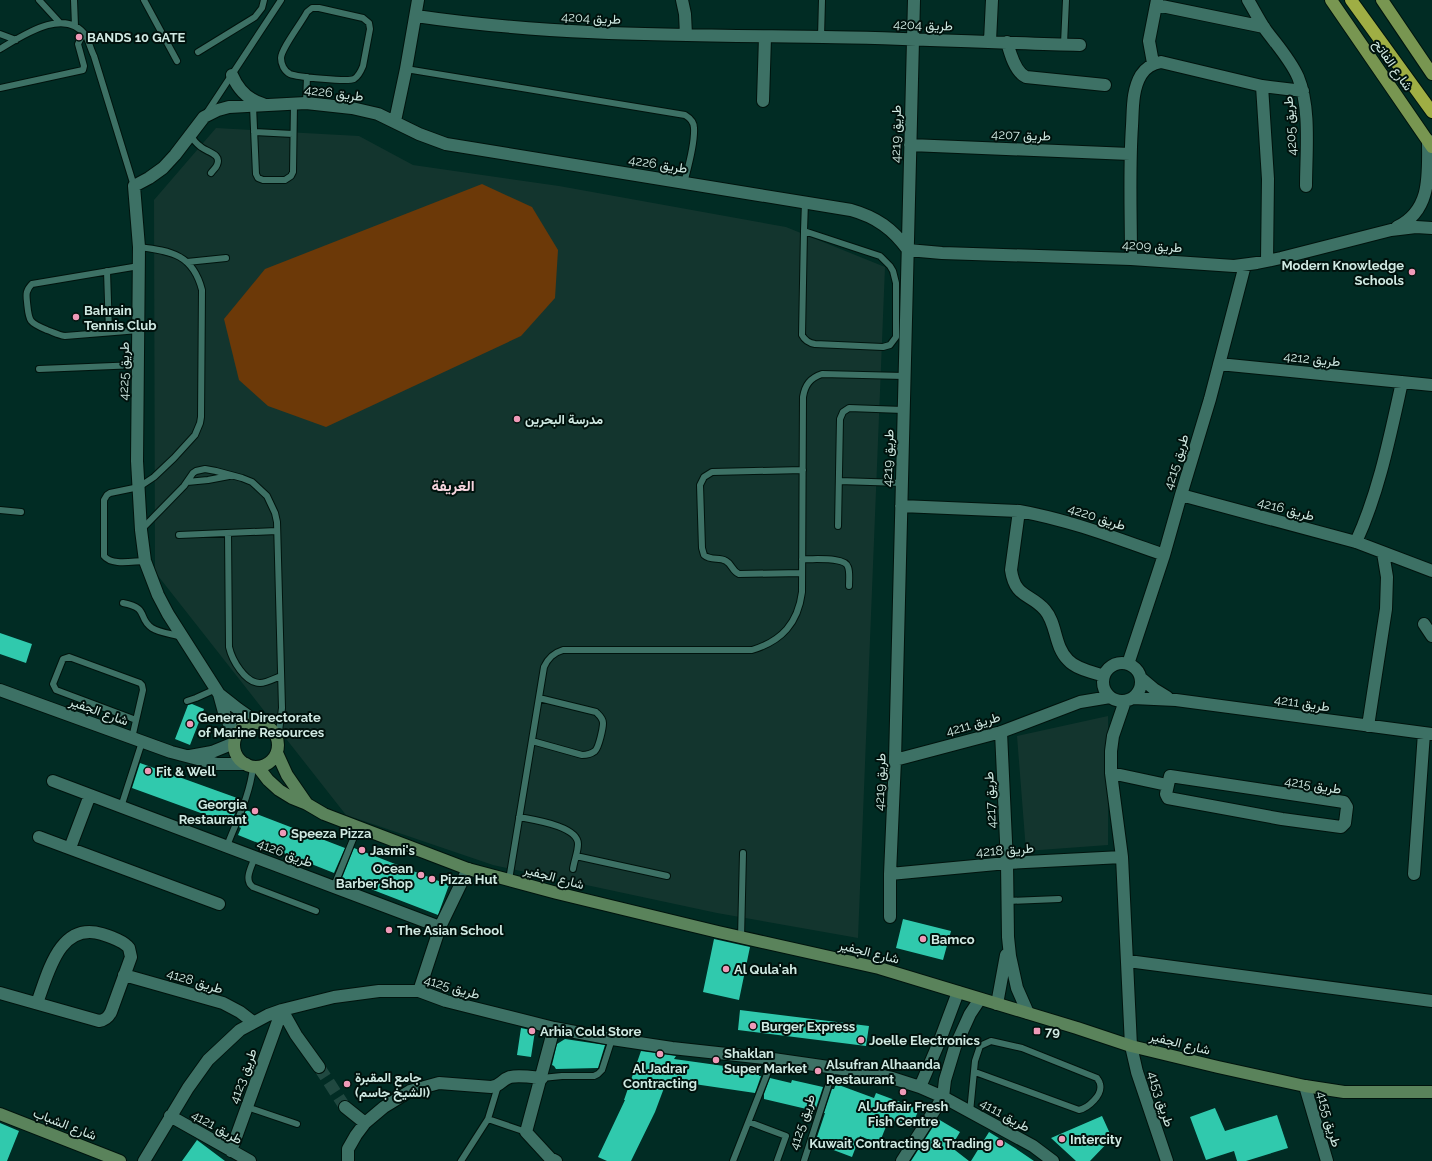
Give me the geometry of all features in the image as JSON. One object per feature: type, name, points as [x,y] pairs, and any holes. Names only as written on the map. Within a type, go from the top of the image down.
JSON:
[{"type":"highway","points":[[1351,0],[1432,112]]},
{"type":"main road","name":"شارع الفاتح","points":[[1331,0],[1430,144]]},
{"type":"main road","name":"شارع الفاتح","points":[[1382,0],[1432,74]]},
{"type":"street","points":[[395,121],[418,0]]},
{"type":"street","points":[[682,0],[685,14],[686,35]]},
{"type":"street","name":"طريق 4219","points":[[890,917],[914,0]]},
{"type":"street","points":[[990,41],[992,0]]},
{"type":"street","name":"طريق 4205","points":[[1248,0],[1264,28],[1292,66],[1303,91],[1306,118],[1306,186]]},
{"type":"street","points":[[1153,63],[1150,41],[1157,2],[1264,28]]},
{"type":"street","name":"طريق 4204","points":[[416,16],[454,22],[623,34],[913,39],[1080,45]]},
{"type":"street","points":[[763,101],[765,37]]},
{"type":"street","points":[[1007,42],[1009,52],[1021,75],[1026,77],[1105,85]]},
{"type":"street","points":[[1131,259],[1130,154],[1135,90],[1141,75],[1146,68],[1153,63],[1169,63],[1262,86],[1303,91]]},
{"type":"street","name":"طريق 4226","points":[[232,75],[244,94],[255,101],[268,105]]},
{"type":"street","points":[[1262,86],[1268,179],[1267,261]]},
{"type":"street","name":"طريق 4226","points":[[134,186],[163,168],[204,117],[211,112],[229,107],[306,103],[352,108],[378,114],[419,134],[446,144],[851,210],[874,218],[893,232],[908,250]]},
{"type":"street","name":"طريق 4209","points":[[1391,230],[1408,222],[1421,207],[1428,186],[1430,144]]},
{"type":"street","name":"طريق 4207","points":[[910,145],[1130,154]]},
{"type":"street","name":"طريق 4225","points":[[134,186],[139,247],[137,461],[141,530],[145,561],[158,595],[168,614],[217,691],[235,740]]},
{"type":"street","name":"طريق 4209","points":[[908,250],[942,253],[1131,259],[1234,266],[1267,261],[1391,230],[1416,227],[1432,228]]},
{"type":"street","name":"طريق 4215","points":[[1128,664],[1164,555],[1210,399],[1244,265]]},
{"type":"street","name":"طريق 4212","points":[[1219,364],[1432,386]]},
{"type":"street","points":[[1356,542],[1369,511],[1390,438],[1402,382]]},
{"type":"street","name":"طريق 4216","points":[[1181,495],[1356,542],[1432,571]]},
{"type":"street","name":"طريق 4220","points":[[901,506],[1019,511],[1069,522],[1164,555]]},
{"type":"street","points":[[1019,511],[1011,570],[1012,580],[1016,588],[1046,610],[1062,652],[1068,660],[1078,667],[1103,678]]},
{"type":"street","points":[[1368,726],[1386,609],[1387,577],[1383,553]]},
{"type":"street","points":[[1424,624],[1432,636]]},
{"type":"street","points":[[1129,700],[1115,700],[1110,698],[1104,690],[1103,678],[1111,666],[1122,663],[1128,664],[1134,667],[1141,678],[1140,689],[1129,700],[1113,736],[1111,751],[1111,773],[1122,857],[1131,1046]]},
{"type":"street","name":"طريق 4211","points":[[1080,702],[1103,678]]},
{"type":"street","name":"طريق 4211","points":[[1141,678],[1160,694],[1176,700]]},
{"type":"street","name":"شارع الجفير","points":[[0,690],[171,752],[217,764],[253,766],[279,790],[324,814],[468,869],[557,893],[742,938],[879,968],[1077,1028],[1131,1046],[1225,1069],[1305,1086],[1344,1092],[1432,1092]]},
{"type":"street","name":"طريق 4225","points":[[217,691],[258,723]]},
{"type":"street","name":"طريق 4211","points":[[895,760],[1001,732],[1080,702],[1110,698]]},
{"type":"street","name":"طريق 4211","points":[[1129,700],[1176,700],[1428,733],[1414,874]]},
{"type":"street","points":[[258,723],[270,728],[278,739],[277,753],[270,762],[253,766],[238,758],[235,740],[245,726],[258,723]]},
{"type":"street","name":"طريق 4217","points":[[997,1004],[1008,937],[1007,863],[1001,732]]},
{"type":"street","name":"شارع الجفير","points":[[189,756],[212,752],[235,740]]},
{"type":"street","name":"شارع الجفير","points":[[277,753],[287,774],[307,804]]},
{"type":"street","points":[[1111,773],[1167,785]]},
{"type":"street","name":"طريق 4215","points":[[1172,776],[1342,802],[1347,807],[1345,823],[1340,827],[1282,819],[1168,798],[1166,794],[1167,785],[1168,778],[1172,776]]},
{"type":"street","name":"طريق 4126","points":[[53,781],[440,927]]},
{"type":"street","points":[[70,848],[90,795]]},
{"type":"street","points":[[40,837],[219,904]]},
{"type":"street","name":"طريق 4218","points":[[890,874],[1007,863],[1122,857]]},
{"type":"street","points":[[419,991],[440,927],[468,869]]},
{"type":"street","points":[[0,993],[99,1021],[103,1020],[109,1016],[131,957],[131,952],[127,945],[96,932],[77,934],[68,939],[56,954],[36,1003]]},
{"type":"street","name":"طريق 4217","points":[[1008,937],[1013,974],[1017,988],[1028,1013]]},
{"type":"street","points":[[1128,962],[1432,1001]]},
{"type":"street","name":"طريق 4128","points":[[124,975],[223,1003],[240,1012],[253,1022]]},
{"type":"street","name":"طريق 4125","points":[[144,1161],[170,1116],[208,1060],[240,1030],[253,1022],[282,1010],[334,997],[379,991],[419,991],[446,1001],[554,1028],[672,1048],[773,1059],[870,1073],[920,1087]]},
{"type":"street","points":[[920,1087],[958,992]]},
{"type":"street","points":[[902,1161],[943,1097],[947,1075],[955,1047],[967,1020],[980,999]]},
{"type":"street","points":[[282,1010],[296,1036],[319,1067]]},
{"type":"street","name":"طريق 4123","points":[[231,1151],[282,1010]]},
{"type":"street","points":[[551,1160],[526,1132],[542,1078],[554,1028]]},
{"type":"street","points":[[940,1040],[955,1047]]},
{"type":"street","name":"طريق 4153","points":[[1131,1046],[1137,1072],[1167,1161]]},
{"type":"street","points":[[348,1161],[348,1149],[366,1123],[384,1107],[410,1091],[439,1083],[491,1087],[498,1086],[503,1080],[510,1077],[542,1078]]},
{"type":"street","name":"طريق 4155","points":[[1305,1086],[1327,1161]]},
{"type":"street","name":"طريق 4111","points":[[920,1087],[943,1097],[1033,1146],[1053,1161]]},
{"type":"street","points":[[345,1107],[366,1123]]},
{"type":"street","name":"شارع الشباب","points":[[0,1114],[120,1161]]},
{"type":"street","name":"طريق 4121","points":[[170,1116],[250,1161]]},
{"type":"lane","points":[[39,0],[60,23]]},
{"type":"lane","points":[[0,49],[39,28],[52,24],[68,23],[75,26],[74,0]]},
{"type":"lane","points":[[144,0],[177,61]]},
{"type":"lane","points":[[198,52],[255,17],[262,8],[264,0]]},
{"type":"lane","name":"طريق 4226","points":[[204,117],[281,0]]},
{"type":"lane","points":[[821,37],[822,0]]},
{"type":"lane","points":[[1064,44],[1066,0]]},
{"type":"lane","points":[[312,8],[319,8],[366,20],[369,23],[370,29],[363,66],[358,75],[350,80],[307,77],[290,74],[283,67],[281,58],[282,52],[312,8]]},
{"type":"lane","name":"طريق 4225","points":[[75,26],[89,43],[94,56],[134,186]]},
{"type":"lane","points":[[0,34],[16,40]]},
{"type":"lane","points":[[0,88],[80,72],[83,70],[84,66],[78,44],[83,34]]},
{"type":"lane","points":[[406,69],[685,115],[690,118],[694,128],[690,158],[684,183]]},
{"type":"lane","points":[[306,103],[307,77]]},
{"type":"lane","points":[[253,106],[256,174],[258,178],[263,180],[285,180],[291,176],[293,172],[294,103]]},
{"type":"lane","points":[[254,132],[293,134]]},
{"type":"lane","points":[[190,135],[196,142],[208,151],[212,152],[218,159],[218,164],[211,173]]},
{"type":"lane","points":[[804,231],[880,256],[890,266],[896,283],[896,337],[890,345],[883,348],[811,344],[804,339],[802,335],[804,231],[805,202]]},
{"type":"lane","points":[[139,247],[168,251],[176,254],[188,262],[199,280],[202,290],[200,423],[195,435],[154,477],[139,487],[110,494],[105,498],[104,556],[108,560],[114,562],[145,561]]},
{"type":"lane","points":[[188,262],[226,258]]},
{"type":"lane","points":[[138,330],[60,336],[35,325],[29,317],[26,294],[32,284],[139,266]]},
{"type":"lane","points":[[107,271],[109,332]]},
{"type":"lane","points":[[39,369],[138,364]]},
{"type":"lane","points":[[509,880],[546,662],[554,654],[563,650],[752,650],[772,643],[787,630],[798,612],[802,592],[803,397],[806,387],[812,379],[822,374],[904,376]]},
{"type":"lane","points":[[838,526],[841,415],[849,408],[903,410]]},
{"type":"lane","points":[[141,530],[187,482],[193,473],[200,470],[210,470],[242,478],[252,482],[267,496],[275,513],[277,531],[282,708],[278,739]]},
{"type":"lane","points":[[802,573],[739,574],[733,570],[728,562],[711,559],[704,556],[702,548],[700,485],[704,477],[712,472],[803,470]]},
{"type":"lane","points":[[187,482],[214,480],[231,476]]},
{"type":"lane","points":[[839,481],[902,483]]},
{"type":"lane","points":[[0,510],[21,512]]},
{"type":"lane","points":[[179,535],[277,531]]},
{"type":"lane","points":[[228,533],[230,652],[236,664],[250,680],[254,682],[263,683],[281,676]]},
{"type":"lane","points":[[802,559],[842,560],[849,568],[849,586]]},
{"type":"lane","points":[[123,603],[133,605],[138,608],[147,624],[152,628],[184,637]]},
{"type":"lane","points":[[120,807],[137,740],[136,720],[143,690],[142,685],[69,657],[63,659],[54,684],[56,690],[136,720]]},
{"type":"lane","points":[[187,701],[217,691]]},
{"type":"lane","points":[[532,741],[582,755],[587,755],[592,753],[598,747],[603,724],[600,715],[596,712],[539,698]]},
{"type":"lane","points":[[227,846],[248,794],[252,779],[253,766]]},
{"type":"lane","points":[[520,817],[565,828],[574,834],[578,844],[573,869]]},
{"type":"lane","points":[[334,886],[358,827]]},
{"type":"lane","points":[[742,938],[743,853]]},
{"type":"lane","points":[[576,856],[667,876]]},
{"type":"lane","points":[[255,857],[248,879],[252,887],[316,912]]},
{"type":"lane","points":[[1008,901],[1059,899]]},
{"type":"lane","points":[[542,1078],[562,1076],[594,1076],[598,1074],[602,1070],[612,1039]]},
{"type":"lane","points":[[970,1112],[975,1061],[980,1046],[991,1041],[1022,1048],[1097,1078],[1100,1084],[1100,1090],[1096,1098],[1087,1108],[1079,1110],[975,1072]]},
{"type":"lane","points":[[733,1161],[773,1059]]},
{"type":"lane","name":"طريق 4125","points":[[804,1161],[834,1068]]},
{"type":"lane","points":[[462,1161],[488,1119],[498,1086]]},
{"type":"lane","points":[[247,1107],[297,1124]]},
{"type":"lane","points":[[488,1119],[526,1132]]},
{"type":"lane","name":"طريق 4125","points":[[749,1122],[786,1136],[777,1161]]},
{"type":"shaded area","name":"مدرسة البحرين","points":[[216,128],[359,136],[413,165],[559,186],[786,227],[885,267],[858,938],[717,913],[493,865],[346,815],[155,572],[154,200]]},
{"type":"shaded area","points":[[482,184],[532,207],[558,250],[555,298],[521,336],[326,427],[268,406],[239,380],[224,319],[265,269]]},
{"type":"shaded area","points":[[1108,716],[1108,845],[1026,851],[1017,736]]},
{"type":"building","points":[[0,633],[32,644],[26,663],[0,654]]},
{"type":"building","name":"General Directorate of Marine Resources","points":[[192,704],[204,709],[190,745],[175,739],[188,705]]},
{"type":"building","points":[[140,763],[240,799],[231,824],[132,788]]},
{"type":"building","points":[[246,810],[345,848],[334,873],[238,835],[241,828],[239,827]]},
{"type":"building","points":[[354,848],[449,885],[438,915],[342,878]]},
{"type":"building","name":"Bamco","points":[[903,919],[951,931],[943,960],[896,948]]},
{"type":"building","name":"Al Qula'ah","points":[[714,939],[750,947],[739,1000],[703,992]]},
{"type":"building","points":[[740,1010],[869,1026],[866,1046],[738,1030]]},
{"type":"building","points":[[521,1028],[535,1031],[531,1057],[517,1055]]},
{"type":"building","points":[[565,1039],[605,1045],[598,1068],[556,1069],[552,1065],[557,1044]]},
{"type":"building","points":[[641,1051],[676,1056],[674,1059],[760,1071],[759,1076],[761,1076],[755,1093],[667,1080],[655,1112],[631,1161],[607,1161],[598,1157],[625,1100]]},
{"type":"building","points":[[770,1078],[791,1083],[792,1080],[823,1087],[815,1111],[764,1099],[764,1094]]},
{"type":"building","points":[[836,1084],[874,1098],[876,1093],[919,1109],[911,1128],[889,1119],[879,1144],[860,1136],[852,1157],[815,1143],[832,1089],[834,1089]]},
{"type":"building","points":[[1215,1108],[1225,1131],[1277,1115],[1288,1148],[1246,1161],[1237,1161],[1234,1151],[1206,1160],[1190,1117]]},
{"type":"building","points":[[1102,1116],[1112,1138],[1090,1161],[1076,1161],[1051,1138]]},
{"type":"building","points":[[938,1119],[960,1132],[951,1147],[969,1161],[911,1161]]},
{"type":"building","points":[[0,1123],[19,1131],[7,1161],[0,1161]]},
{"type":"building","points":[[989,1132],[1015,1148],[1034,1161],[971,1161]]},
{"type":"building","points":[[197,1140],[225,1161],[182,1161]]},
{"type":"tunnel","points":[[319,1067],[345,1107]]},
{"type":"place","name":"BANDS 10 GATE","points":[[79,37]]},
{"type":"place","name":"Modern Knowledge Schools","points":[[1412,272]]},
{"type":"place","name":"Bahrain Tennis Club","points":[[76,317]]},
{"type":"place","name":"مدرسة البحرين","points":[[517,419]]},
{"type":"place","name":"General Directorate of Marine Resources","points":[[190,724]]},
{"type":"place","name":"Fit & Well","points":[[148,771]]},
{"type":"place","name":"Georgia Restaurant","points":[[255,811]]},
{"type":"place","name":"Speeza Pizza","points":[[283,833]]},
{"type":"place","name":"Jasmi's","points":[[362,850]]},
{"type":"place","name":"Ocean Barber Shop","points":[[421,875]]},
{"type":"place","name":"Pizza Hut","points":[[432,879]]},
{"type":"place","name":"The Asian School","points":[[389,930]]},
{"type":"place","name":"Bamco","points":[[923,939]]},
{"type":"place","name":"Al Qula'ah","points":[[726,969]]},
{"type":"place","name":"Burger Express","points":[[753,1026]]},
{"type":"place","name":"Arhia Cold Store","points":[[532,1031]]},
{"type":"place","name":"79","points":[[1037,1031]]},
{"type":"place","name":"Joelle Electronics","points":[[861,1040]]},
{"type":"place","name":"Al Jadrar Contracting","points":[[660,1054]]},
{"type":"place","name":"Shaklan Super Market","points":[[716,1060]]},
{"type":"place","name":"Alsufran Alhaanda Restaurant","points":[[818,1071]]},
{"type":"place","name":"جامع المقبرة (الشيخ جاسم)","points":[[347,1084]]},
{"type":"place","name":"Al Juffair Fresh Fish Centre","points":[[903,1092]]},
{"type":"place","name":"Intercity","points":[[1062,1139]]},
{"type":"place","name":"Kuwait Contracting & Trading","points":[[1000,1143]]},
{"type":"district","name":"الغريفة","points":[[453,486]]}]
